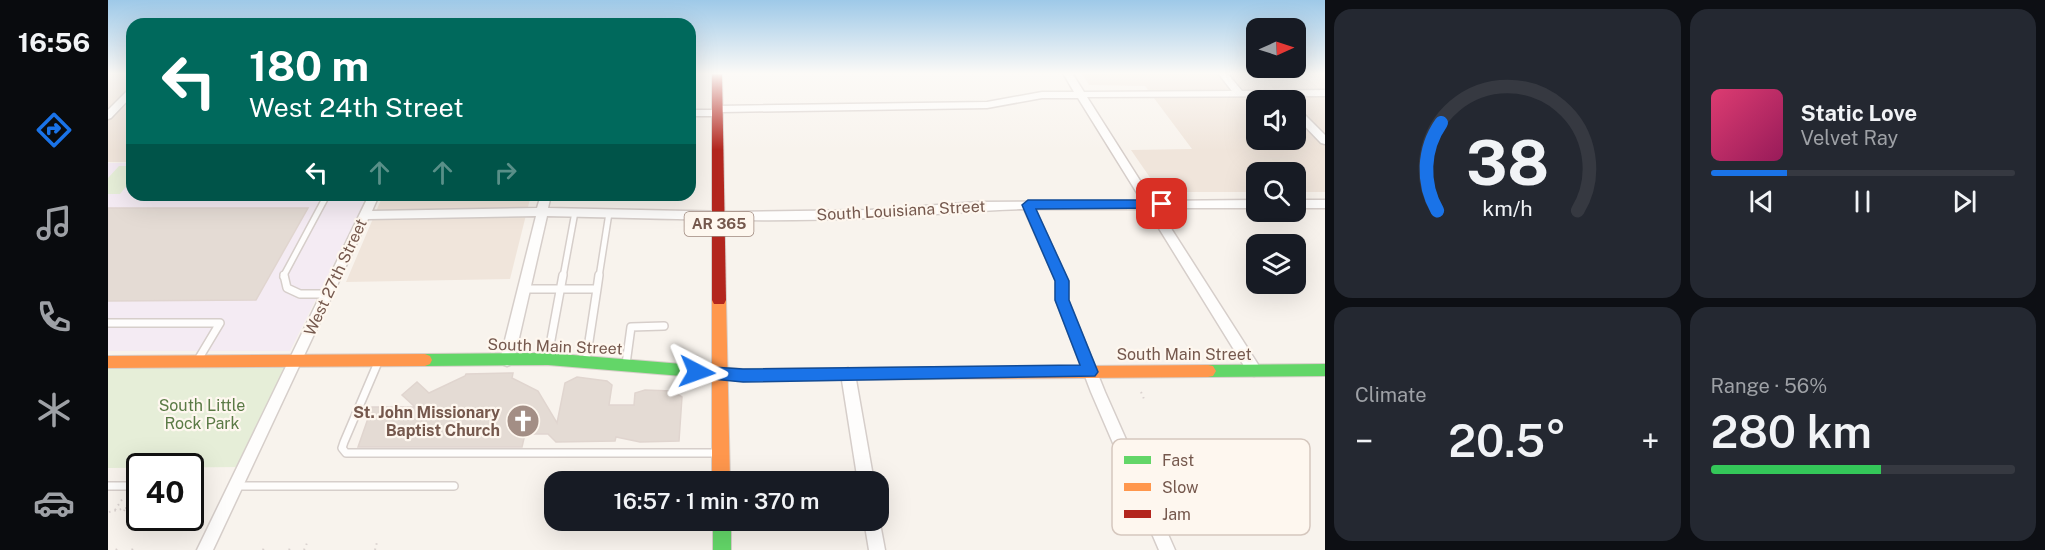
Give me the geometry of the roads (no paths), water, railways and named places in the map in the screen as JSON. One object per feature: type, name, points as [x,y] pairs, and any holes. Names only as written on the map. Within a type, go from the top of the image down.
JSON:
[{"type":"main road","name":"AR 365","points":[[718,99],[721,471]]},
{"type":"main road","name":"South Main Street","points":[[108,362],[548,359],[720,374],[1325,370]]},
{"type":"main road","points":[[722,531],[722,550]]},
{"type":"street","points":[[110,111],[124,99]]},
{"type":"street","points":[[696,113],[990,104],[1015,99]]},
{"type":"street","points":[[1083,99],[1254,370]]},
{"type":"street","points":[[110,111],[126,110]]},
{"type":"street","points":[[1306,121],[1325,141]]},
{"type":"street","name":"West 27th Street","points":[[205,550],[371,201]]},
{"type":"street","points":[[507,360],[545,201]]},
{"type":"street","name":"South Louisiana Street","points":[[365,215],[542,212],[870,214],[978,206],[1246,204]]},
{"type":"street","points":[[1306,204],[1325,204]]},
{"type":"street","points":[[1028,205],[1062,281],[1062,300],[1119,439]]},
{"type":"street","points":[[848,374],[864,471]]},
{"type":"street","points":[[874,531],[877,550]]},
{"type":"street","points":[[1161,535],[1167,550]]},
{"type":"lane","points":[[324,201],[283,277],[287,288],[300,294],[327,294]]},
{"type":"lane","points":[[548,359],[575,212]]},
{"type":"lane","points":[[586,361],[609,213]]},
{"type":"lane","points":[[524,289],[597,289]]},
{"type":"lane","points":[[108,323],[220,323],[198,361]]},
{"type":"lane","points":[[626,365],[631,327],[664,326]]},
{"type":"lane","points":[[379,359],[346,436],[342,448],[346,453],[721,453]]},
{"type":"lane","points":[[108,486],[126,486]]},
{"type":"lane","points":[[236,486],[454,486]]},
{"type":"place","name":"St. John Missionary Baptist Church","points":[[523,421]]},
{"type":"park label","name":"South Little Rock Park","points":[[202,414]]}]
